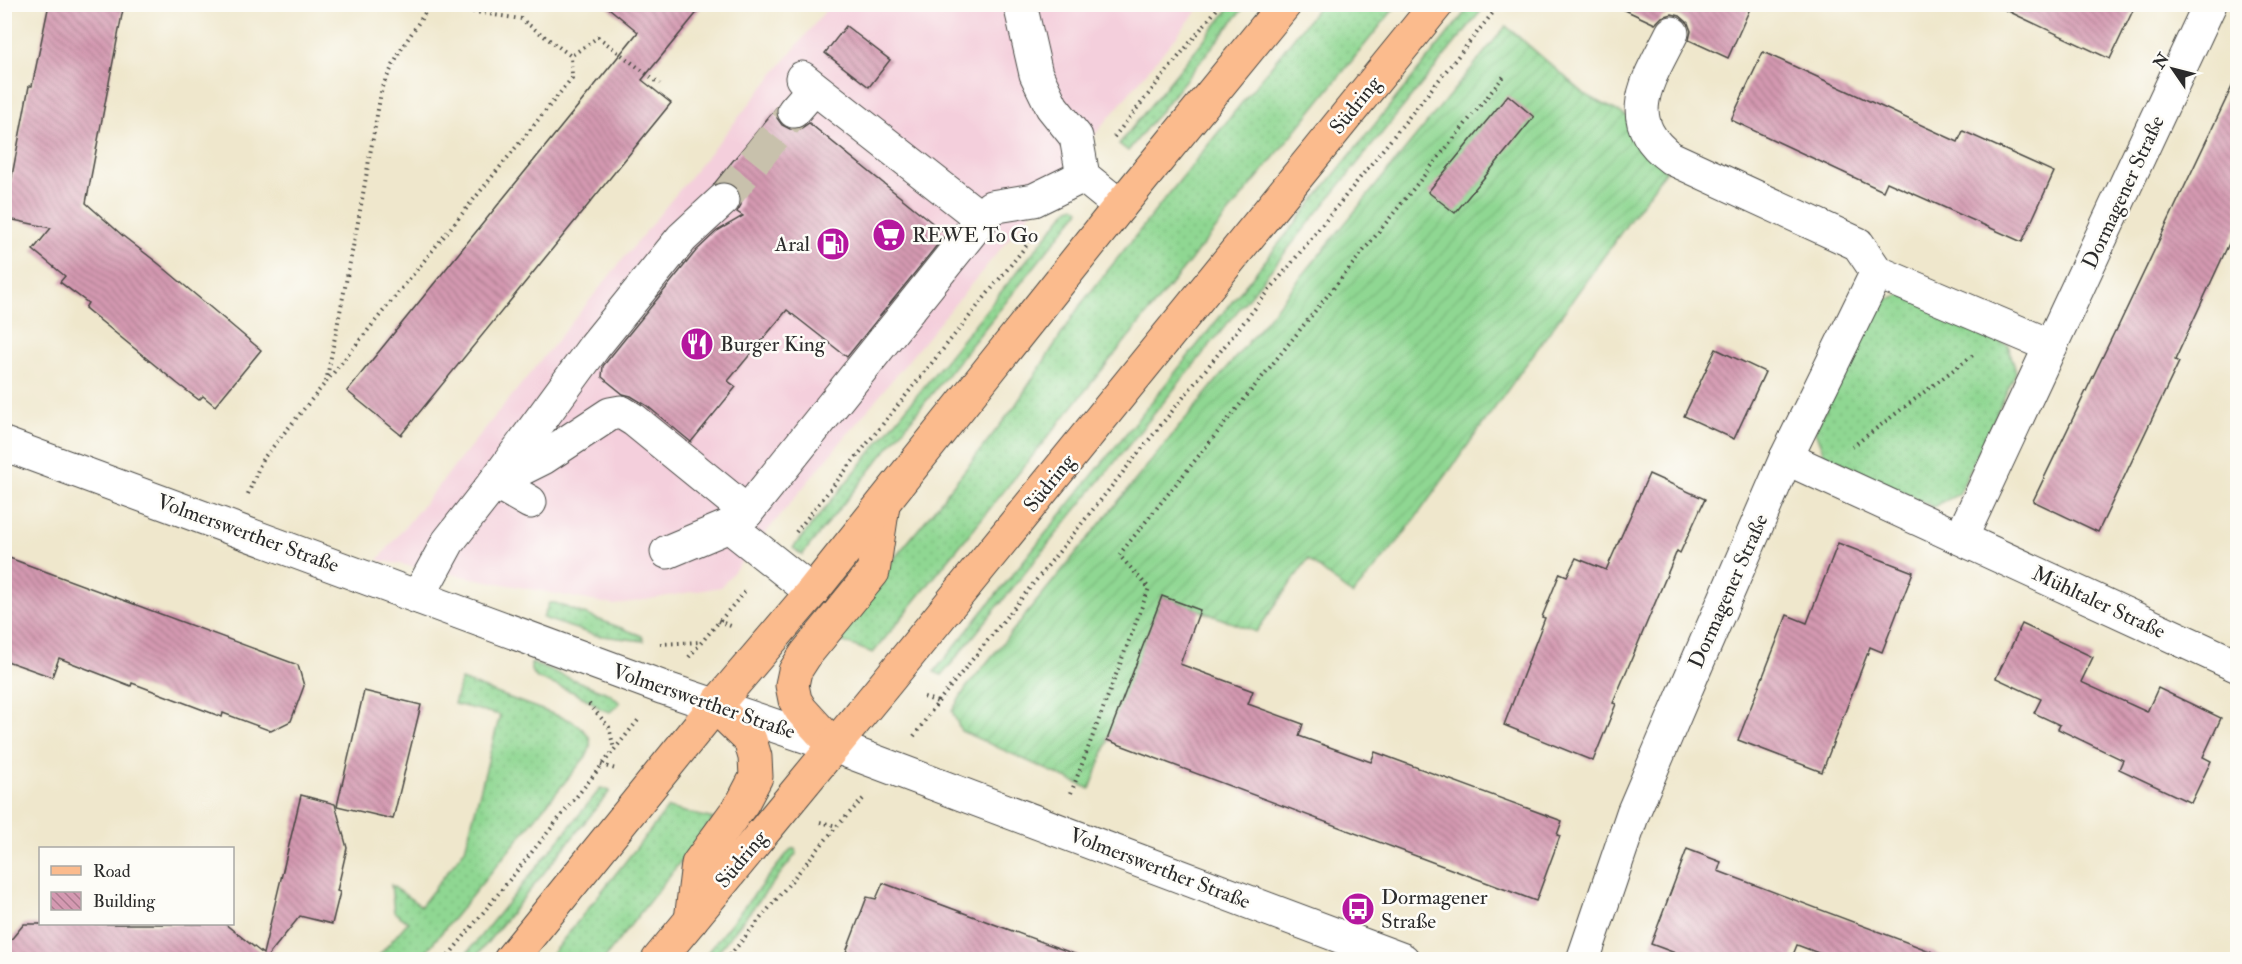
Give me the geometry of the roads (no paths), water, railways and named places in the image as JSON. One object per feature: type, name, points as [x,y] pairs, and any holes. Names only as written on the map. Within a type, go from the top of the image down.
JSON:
[{"type":"main road","points":[[510,960],[715,706],[812,592],[1120,206],[1285,4]]},
{"type":"main road","name":"Südring","points":[[658,960],[1437,4]]},
{"type":"main road","points":[[834,746],[801,710],[795,700],[792,685],[795,671],[806,654],[873,572],[883,504]]},
{"type":"main road","points":[[691,920],[698,864],[743,802],[756,777],[755,757],[750,741],[715,706]]},
{"type":"street","points":[[1020,4],[1036,74],[1052,106],[1076,137],[1083,176],[1120,206]]},
{"type":"street","name":"Dormagener Straße","points":[[1961,538],[2210,4]]},
{"type":"street","points":[[1672,33],[1645,88],[1642,100],[1643,125],[1649,138],[1658,149],[1671,158],[1858,244],[1877,272],[2050,346]]},
{"type":"street","points":[[803,93],[982,219]]},
{"type":"street","points":[[667,552],[738,519],[991,207],[1034,200],[1083,176]]},
{"type":"street","points":[[418,597],[448,542],[609,329],[682,238],[723,200]]},
{"type":"street","name":"Dormagener Straße","points":[[1583,960],[1633,813],[1786,458],[1877,272]]},
{"type":"street","points":[[495,482],[543,458],[610,414],[621,412],[634,420],[738,519],[772,561],[812,592]]},
{"type":"street","name":"Volmerswerther Straße","points":[[4,444],[715,706],[834,746],[1402,960]]},
{"type":"street","points":[[1786,458],[1961,538]]},
{"type":"street","points":[[495,482],[530,502]]},
{"type":"street","name":"Mühltaler Straße","points":[[1961,538],[2238,666]]},
{"type":"tunnel","points":[[723,200],[794,111]]},
{"type":"place","name":"REWE To Go","points":[[889,235]]},
{"type":"place","name":"Aral","points":[[833,244]]},
{"type":"place","name":"Burger King","points":[[697,344]]},
{"type":"place","name":"Dormagener Straße","points":[[1358,909]]}]
